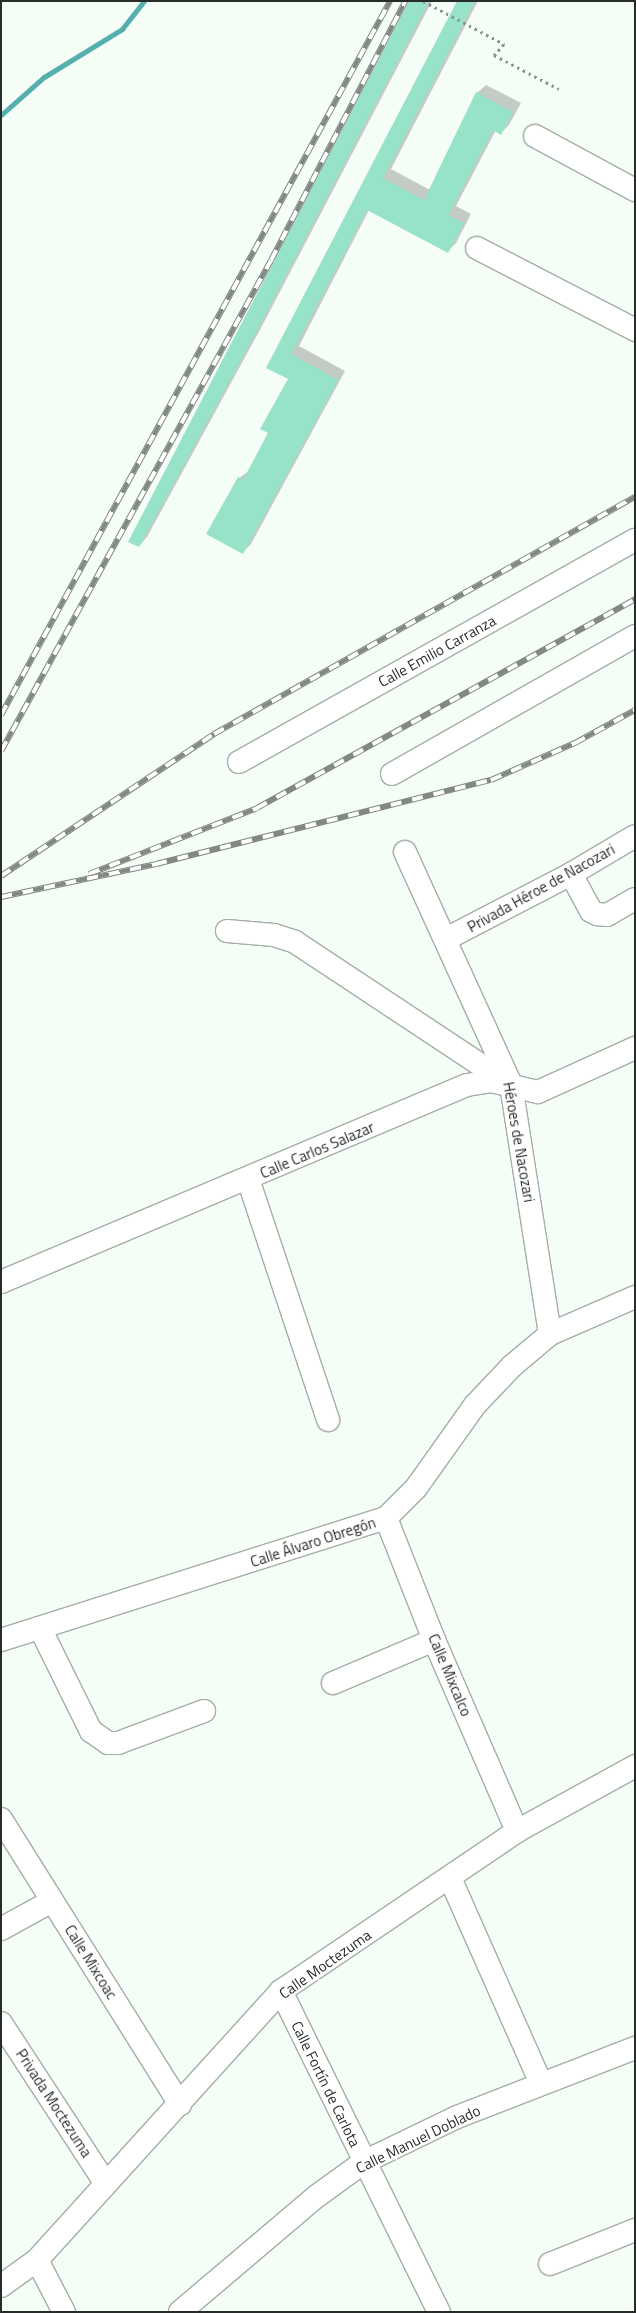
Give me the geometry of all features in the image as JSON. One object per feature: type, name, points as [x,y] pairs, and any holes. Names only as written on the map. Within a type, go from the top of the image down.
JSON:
[{"type":"street","points":[[535,136],[635,190]]},
{"type":"street","points":[[477,248],[633,325]]},
{"type":"street","name":"Calle Emilio Carranza","points":[[239,762],[635,540]]},
{"type":"street","points":[[392,774],[635,636]]},
{"type":"street","name":"Privada Héroe de Nacozari","points":[[446,939],[571,874],[635,836]]},
{"type":"street","name":"Héroes de Nacozari","points":[[405,852],[511,1085],[550,1334]]},
{"type":"street","points":[[571,874],[591,911],[597,914],[607,915],[635,899]]},
{"type":"street","points":[[227,931],[274,936],[295,942],[511,1085]]},
{"type":"street","name":"Calle Carlos Salazar","points":[[1,1282],[468,1085],[490,1081],[530,1091],[551,1089],[635,1048]]},
{"type":"street","points":[[248,1179],[328,1420]]},
{"type":"street","name":"Calle Álvaro Obregón","points":[[1,1640],[386,1518],[422,1480],[492,1384],[550,1334],[635,1297]]},
{"type":"street","name":"Calle Mixcalco","points":[[386,1518],[434,1640],[517,1831]]},
{"type":"street","points":[[40,1628],[91,1731],[108,1743],[118,1743],[204,1711]]},
{"type":"street","points":[[333,1683],[434,1640]]},
{"type":"street","name":"Calle Moctezuma","points":[[1,2286],[37,2260],[281,1991],[517,1831],[635,1766]]},
{"type":"street","name":"Calle Mixcoac","points":[[1,1819],[180,2104]]},
{"type":"street","points":[[450,1878],[541,2083]]},
{"type":"street","points":[[1,1929],[52,1901]]},
{"type":"street","name":"Calle Fortín de Carlota","points":[[281,1991],[439,2312]]},
{"type":"street","name":"Privada Moctezuma","points":[[1,2023],[106,2184]]},
{"type":"street","name":"Calle Manuel Doblado","points":[[180,2312],[317,2196],[364,2162],[457,2117],[635,2048]]},
{"type":"street","points":[[550,2264],[635,2230]]},
{"type":"street","points":[[37,2260],[64,2312]]},
{"type":"path","points":[[423,1],[504,44],[494,55],[559,88]]},
{"type":"building","points":[[409,1],[429,1],[254,336],[139,547],[128,542]]},
{"type":"building","points":[[457,1],[475,1],[383,178],[424,200],[476,92],[513,112],[501,135],[493,130],[448,215],[464,223],[448,253],[367,210],[291,354],[338,380],[243,554],[206,534],[238,477],[243,480],[268,433],[260,429],[288,379],[266,368]]},
{"type":"waterway","points":[[1,115],[44,77],[122,29],[144,1]]},
{"type":"railway","points":[[1,715],[390,1]]},
{"type":"railway","points":[[1,751],[271,260],[405,1]]},
{"type":"railway","points":[[1,876],[214,734],[635,497]]},
{"type":"railway","points":[[89,874],[257,808],[635,599]]},
{"type":"railway","points":[[1,897],[156,864],[491,780],[575,743],[635,710]]}]
